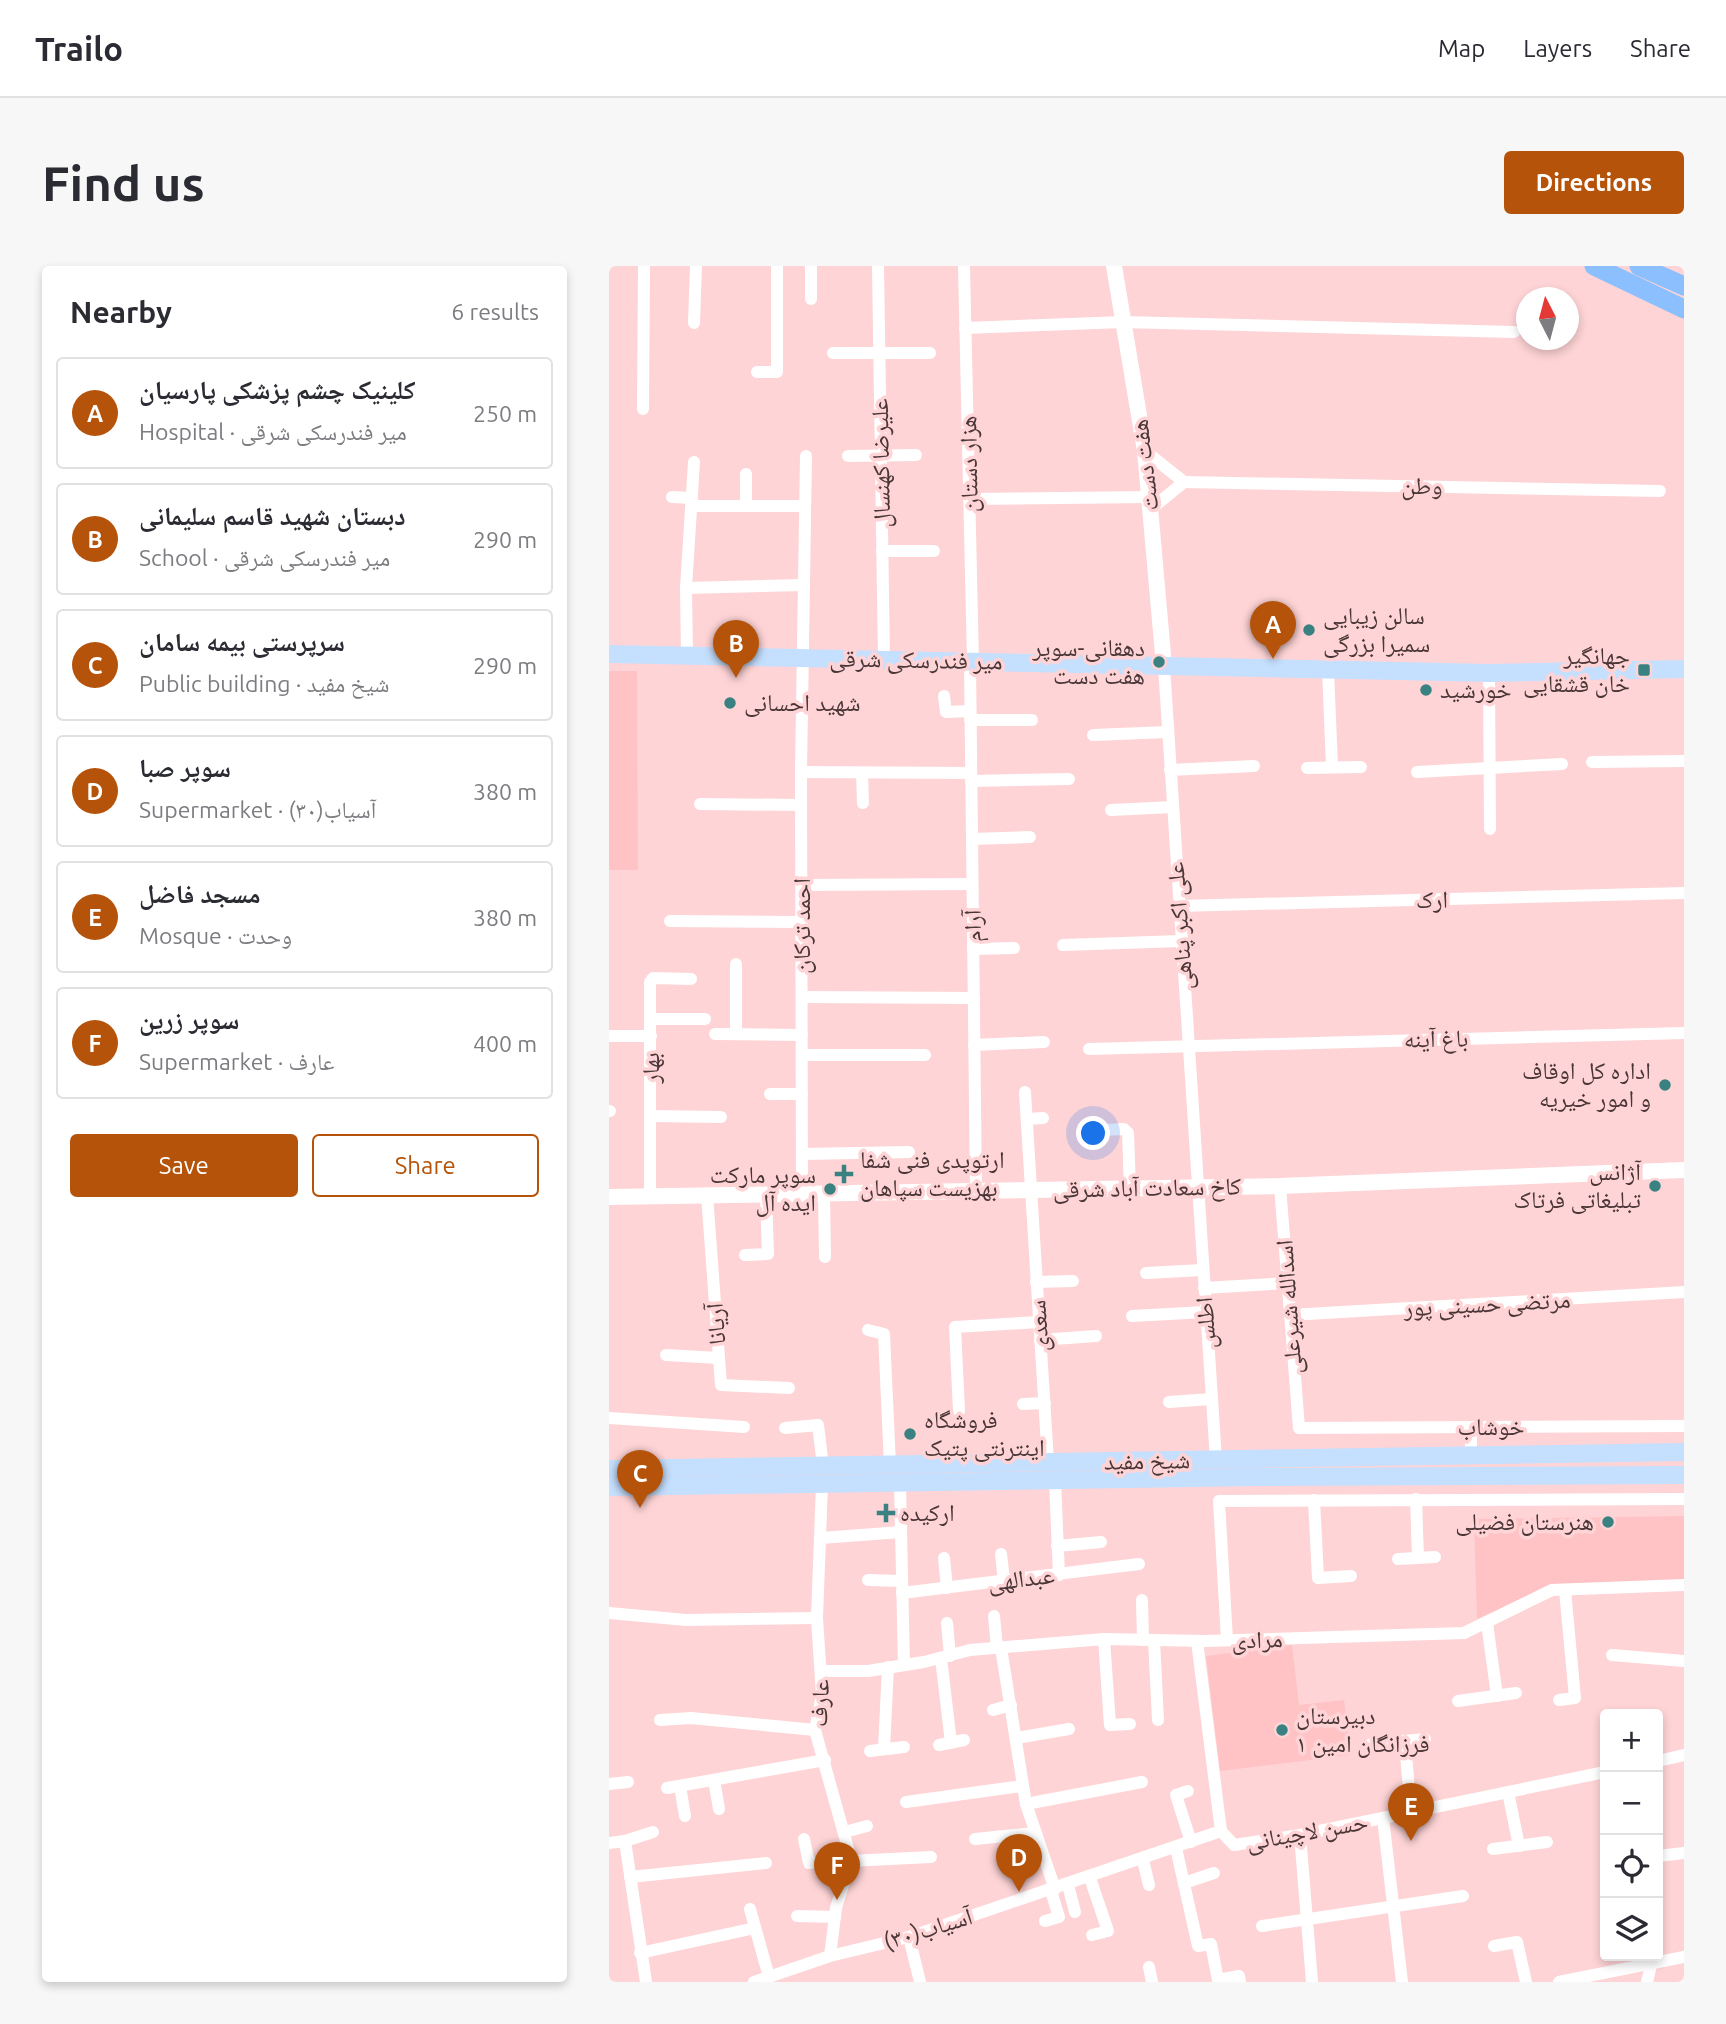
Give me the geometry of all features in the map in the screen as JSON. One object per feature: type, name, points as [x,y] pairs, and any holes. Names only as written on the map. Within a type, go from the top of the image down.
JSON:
[{"type":"main road","points":[[1594,266],[1684,309]]},
{"type":"main road","points":[[1639,266],[1684,286]]},
{"type":"main road","name":"میر فندرسکی شرقی","points":[[609,654],[1489,673],[1684,669]]},
{"type":"main road","name":"شیخ مفید","points":[[609,1488],[1217,1478],[1255,1468],[1471,1456],[1684,1452]]},
{"type":"main road","points":[[1217,1460],[1225,1464],[1225,1471],[1217,1478]]},
{"type":"main road","name":"شیخ مفید","points":[[609,1469],[1217,1460],[1255,1468],[1465,1477],[1684,1475]]},
{"type":"street","points":[[643,409],[644,266]]},
{"type":"street","points":[[694,323],[696,266]]},
{"type":"street","points":[[757,372],[777,372],[776,266]]},
{"type":"street","points":[[811,266],[811,299]]},
{"type":"street","name":"علیرضا کهنسال","points":[[879,266],[884,659]]},
{"type":"street","name":"هزار دستان","points":[[964,266],[971,662]]},
{"type":"street","points":[[1103,266],[1117,286]]},
{"type":"street","name":"هفت دست","points":[[1114,266],[1145,451],[1164,666]]},
{"type":"street","points":[[965,328],[1123,322],[1514,332]]},
{"type":"street","points":[[833,353],[930,353]]},
{"type":"street","points":[[969,499],[1150,503],[1184,482],[1145,451]]},
{"type":"street","points":[[848,456],[916,455]]},
{"type":"street","name":"احمد ترکان","points":[[802,1194],[801,772],[806,456]]},
{"type":"street","points":[[687,655],[686,588],[694,462]]},
{"type":"street","points":[[746,474],[746,506]]},
{"type":"street","name":"وطن","points":[[1184,482],[1660,491]]},
{"type":"street","points":[[672,497],[692,502],[746,506],[805,506]]},
{"type":"street","points":[[882,551],[934,551]]},
{"type":"street","points":[[686,588],[804,585]]},
{"type":"street","name":"آرام","points":[[971,662],[976,1191]]},
{"type":"street","name":"علی اکبر پناهی","points":[[1164,666],[1197,1187]]},
{"type":"street","points":[[1328,670],[1332,767]]},
{"type":"street","points":[[1489,673],[1490,829]]},
{"type":"street","points":[[944,696],[944,711],[970,716],[1032,720]]},
{"type":"street","points":[[1093,735],[1168,732]]},
{"type":"street","points":[[1592,762],[1684,761]]},
{"type":"street","points":[[1417,772],[1562,764]]},
{"type":"street","points":[[1171,770],[1254,766]]},
{"type":"street","points":[[1307,768],[1361,767]]},
{"type":"street","points":[[801,772],[1069,779]]},
{"type":"street","points":[[863,773],[863,803]]},
{"type":"street","points":[[700,804],[801,805]]},
{"type":"street","points":[[1111,810],[1173,807]]},
{"type":"street","points":[[972,839],[1030,837]]},
{"type":"street","points":[[801,885],[972,884]]},
{"type":"street","name":"ارک","points":[[1179,906],[1684,893]]},
{"type":"street","points":[[670,920],[801,922]]},
{"type":"street","points":[[1063,945],[1181,941]]},
{"type":"street","points":[[973,949],[1014,948]]},
{"type":"street","points":[[736,964],[736,1034]]},
{"type":"street","name":"بهار","points":[[650,1196],[651,980],[691,979]]},
{"type":"street","points":[[802,998],[974,998]]},
{"type":"street","points":[[651,1019],[705,1019]]},
{"type":"street","name":"باغ آینه","points":[[1090,1049],[1684,1032]]},
{"type":"street","points":[[715,1034],[802,1035]]},
{"type":"street","points":[[609,1035],[651,1036]]},
{"type":"street","points":[[974,1045],[1044,1042]]},
{"type":"street","points":[[802,1055],[925,1055]]},
{"type":"street","name":"سعدی","points":[[1025,1092],[1048,1462]]},
{"type":"street","points":[[770,1094],[802,1094]]},
{"type":"street","points":[[650,1116],[721,1117]]},
{"type":"street","points":[[1027,1119],[1043,1118]]},
{"type":"street","points":[[1104,1130],[1124,1129],[1128,1133],[1130,1188]]},
{"type":"street","points":[[802,1154],[909,1152]]},
{"type":"street","name":"کاخ سعادت آباد شرقی","points":[[609,1197],[1280,1186],[1684,1170]]},
{"type":"street","name":"اسدالله شیرعلی","points":[[1280,1186],[1299,1428]]},
{"type":"street","name":"اطلس","points":[[1197,1187],[1217,1460]]},
{"type":"street","points":[[824,1193],[825,1257]]},
{"type":"street","points":[[745,1255],[768,1254],[766,1194]]},
{"type":"street","name":"آریانا","points":[[707,1195],[720,1382],[723,1387],[789,1388]]},
{"type":"street","points":[[1146,1273],[1202,1270]]},
{"type":"street","points":[[1036,1282],[1073,1281]]},
{"type":"street","points":[[1204,1288],[1287,1283]]},
{"type":"street","name":"مرتضی حسینی پور","points":[[1290,1315],[1684,1292]]},
{"type":"street","points":[[1132,1316],[1205,1312]]},
{"type":"street","points":[[959,1411],[955,1327],[1039,1322]]},
{"type":"street","points":[[868,1330],[884,1334],[890,1465]]},
{"type":"street","points":[[1040,1340],[1095,1336]]},
{"type":"street","points":[[666,1355],[719,1358]]},
{"type":"street","points":[[1169,1402],[1211,1399]]},
{"type":"street","points":[[1023,1404],[1045,1403]]},
{"type":"street","points":[[609,1418],[744,1427]]},
{"type":"street","points":[[785,1428],[818,1425],[823,1466]]},
{"type":"street","name":"خوشاب","points":[[1299,1428],[1684,1426]]},
{"type":"street","points":[[1471,1427],[1471,1456]]},
{"type":"street","points":[[1465,1477],[1465,1499]]},
{"type":"street","points":[[1055,1481],[1059,1574]]},
{"type":"street","points":[[900,1484],[904,1665]]},
{"type":"street","name":"عارف","points":[[822,1485],[817,1618],[822,1671],[815,1730],[851,1859],[835,1917],[829,1956]]},
{"type":"street","points":[[1416,1499],[1418,1558]]},
{"type":"street","points":[[1227,1640],[1219,1501],[1684,1499]]},
{"type":"street","points":[[1314,1500],[1318,1578],[1351,1576]]},
{"type":"street","points":[[821,1538],[901,1532]]},
{"type":"street","points":[[1058,1546],[1101,1542]]},
{"type":"street","points":[[1001,1554],[1004,1581]]},
{"type":"street","points":[[1398,1559],[1435,1557]]},
{"type":"street","points":[[944,1558],[947,1588]]},
{"type":"street","name":"عبدالهی","points":[[868,1580],[902,1587],[947,1588],[1139,1564]]},
{"type":"street","name":"مرادی","points":[[822,1671],[888,1667],[999,1648],[1104,1639],[1197,1641],[1464,1633],[1552,1590],[1684,1585]]},
{"type":"street","points":[[1559,1700],[1576,1698],[1565,1590]]},
{"type":"street","points":[[1142,1600],[1158,1720]]},
{"type":"street","points":[[609,1613],[686,1620],[817,1618]]},
{"type":"street","points":[[994,1616],[1026,1804],[1034,1833],[1058,1888],[1075,1912]]},
{"type":"street","points":[[947,1623],[945,1657],[951,1743]]},
{"type":"street","points":[[1487,1623],[1497,1696]]},
{"type":"street","points":[[1104,1639],[1110,1724],[1130,1724]]},
{"type":"street","points":[[1197,1641],[1221,1831]]},
{"type":"street","points":[[1612,1655],[1684,1661]]},
{"type":"street","points":[[884,1749],[888,1667]]},
{"type":"street","points":[[1458,1701],[1517,1693]]},
{"type":"street","points":[[993,1710],[1011,1705]]},
{"type":"street","points":[[660,1720],[691,1718],[815,1730]]},
{"type":"street","points":[[1016,1738],[1069,1729]]},
{"type":"street","points":[[1371,1744],[1405,1743],[1425,1739]]},
{"type":"street","points":[[1405,1743],[1411,1812]]},
{"type":"street","points":[[870,1751],[904,1747]]},
{"type":"street","points":[[1663,1760],[1684,1755]]},
{"type":"street","points":[[685,1816],[673,1787],[825,1760]]},
{"type":"street","name":"حسن لاچینانی","points":[[1221,1831],[1234,1845],[1300,1835],[1600,1773]]},
{"type":"street","points":[[714,1780],[719,1810]]},
{"type":"street","points":[[609,1784],[628,1782]]},
{"type":"street","points":[[1026,1804],[1142,1782]]},
{"type":"street","points":[[906,1802],[1022,1786]]},
{"type":"street","points":[[1188,1791],[1176,1795],[1191,1842]]},
{"type":"street","points":[[1508,1792],[1519,1846]]},
{"type":"street","points":[[1383,1818],[1402,1982]]},
{"type":"street","points":[[845,1832],[867,1826]]},
{"type":"street","name":"آسیاب(۳۰)","points":[[754,1982],[829,1956],[909,1937],[1143,1860],[1221,1831]]},
{"type":"street","points":[[609,1843],[653,1832]]},
{"type":"street","points":[[975,1839],[1034,1833]]},
{"type":"street","points":[[1300,1835],[1312,1982]]},
{"type":"street","points":[[804,1839],[809,1863],[931,1857]]},
{"type":"street","points":[[625,1841],[646,1982]]},
{"type":"street","points":[[1493,1849],[1546,1842]]},
{"type":"street","points":[[1176,1848],[1198,1946],[1211,1944],[1217,1980],[1239,1976],[1240,1982]]},
{"type":"street","points":[[1663,1855],[1684,1853]]},
{"type":"street","points":[[1143,1860],[1149,1885]]},
{"type":"street","points":[[630,1877],[766,1863]]},
{"type":"street","points":[[1184,1883],[1214,1873]]},
{"type":"street","points":[[1090,1878],[1108,1931],[1092,1935]]},
{"type":"street","points":[[1045,1921],[1059,1917],[1058,1888]]},
{"type":"street","points":[[1262,1927],[1463,1896]]},
{"type":"street","points":[[750,1909],[769,1977]]},
{"type":"street","points":[[797,1916],[835,1917]]},
{"type":"street","points":[[640,1953],[755,1928]]},
{"type":"street","points":[[909,1937],[921,1982]]},
{"type":"street","points":[[1494,1946],[1517,1942],[1526,1982]]},
{"type":"street","points":[[1663,1960],[1684,1957]]},
{"type":"street","points":[[1559,1982],[1589,1978],[1629,1961]]},
{"type":"street","points":[[1647,1982],[1652,1961]]},
{"type":"street","points":[[1149,1967],[1152,1982]]},
{"type":"shaded area","points":[[609,671],[637,671],[638,870],[609,870]]},
{"type":"shaded area","points":[[1684,1516],[1684,1580],[1553,1584],[1477,1619],[1474,1519]]},
{"type":"shaded area","name":"دبیرستان فرزانگان امین ۱","points":[[1292,1645],[1299,1705],[1344,1700],[1351,1755],[1220,1771],[1206,1656]]},
{"type":"place","name":"سالن زیبایی سمیرا بزرگی","points":[[1309,630]]},
{"type":"place","name":"کلینیک چشم پزشکی پارسیان","points":[[1273,659]]},
{"type":"place","name":"دهقانی-سوپر هفت دست","points":[[1159,662]]},
{"type":"place","name":"جهانگیر خان قشقایی","points":[[1644,670]]},
{"type":"place","name":"دبستان شهید قاسم سلیمانی","points":[[736,678]]},
{"type":"place","name":"خورشید","points":[[1426,690]]},
{"type":"place","name":"شهید احسانی","points":[[730,703]]},
{"type":"place","name":"اداره کل اوقاف و امور خیریه","points":[[1665,1085]]},
{"type":"place","name":"ارتوپدی فنی شفا بهزیست سپاهان","points":[[844,1174]]},
{"type":"place","name":"آژانس تبلیغاتی فرتاک","points":[[1655,1186]]},
{"type":"place","name":"سوپر مارکت ایده آل","points":[[830,1189]]},
{"type":"place","name":"فروشگاه اینترنتی پتیک","points":[[910,1434]]},
{"type":"place","name":"سرپرستی بیمه سامان","points":[[640,1508]]},
{"type":"place","name":"ارکیده","points":[[886,1513]]},
{"type":"place","name":"هنرستان فضیلی","points":[[1608,1522]]},
{"type":"place","name":"دبیرستان فرزانگان امین ۱","points":[[1282,1730]]},
{"type":"place","name":"مسجد فاضل","points":[[1411,1841]]},
{"type":"place","name":"سوپر صبا","points":[[1019,1892]]},
{"type":"place","name":"سوپر زرین","points":[[837,1900]]}]
